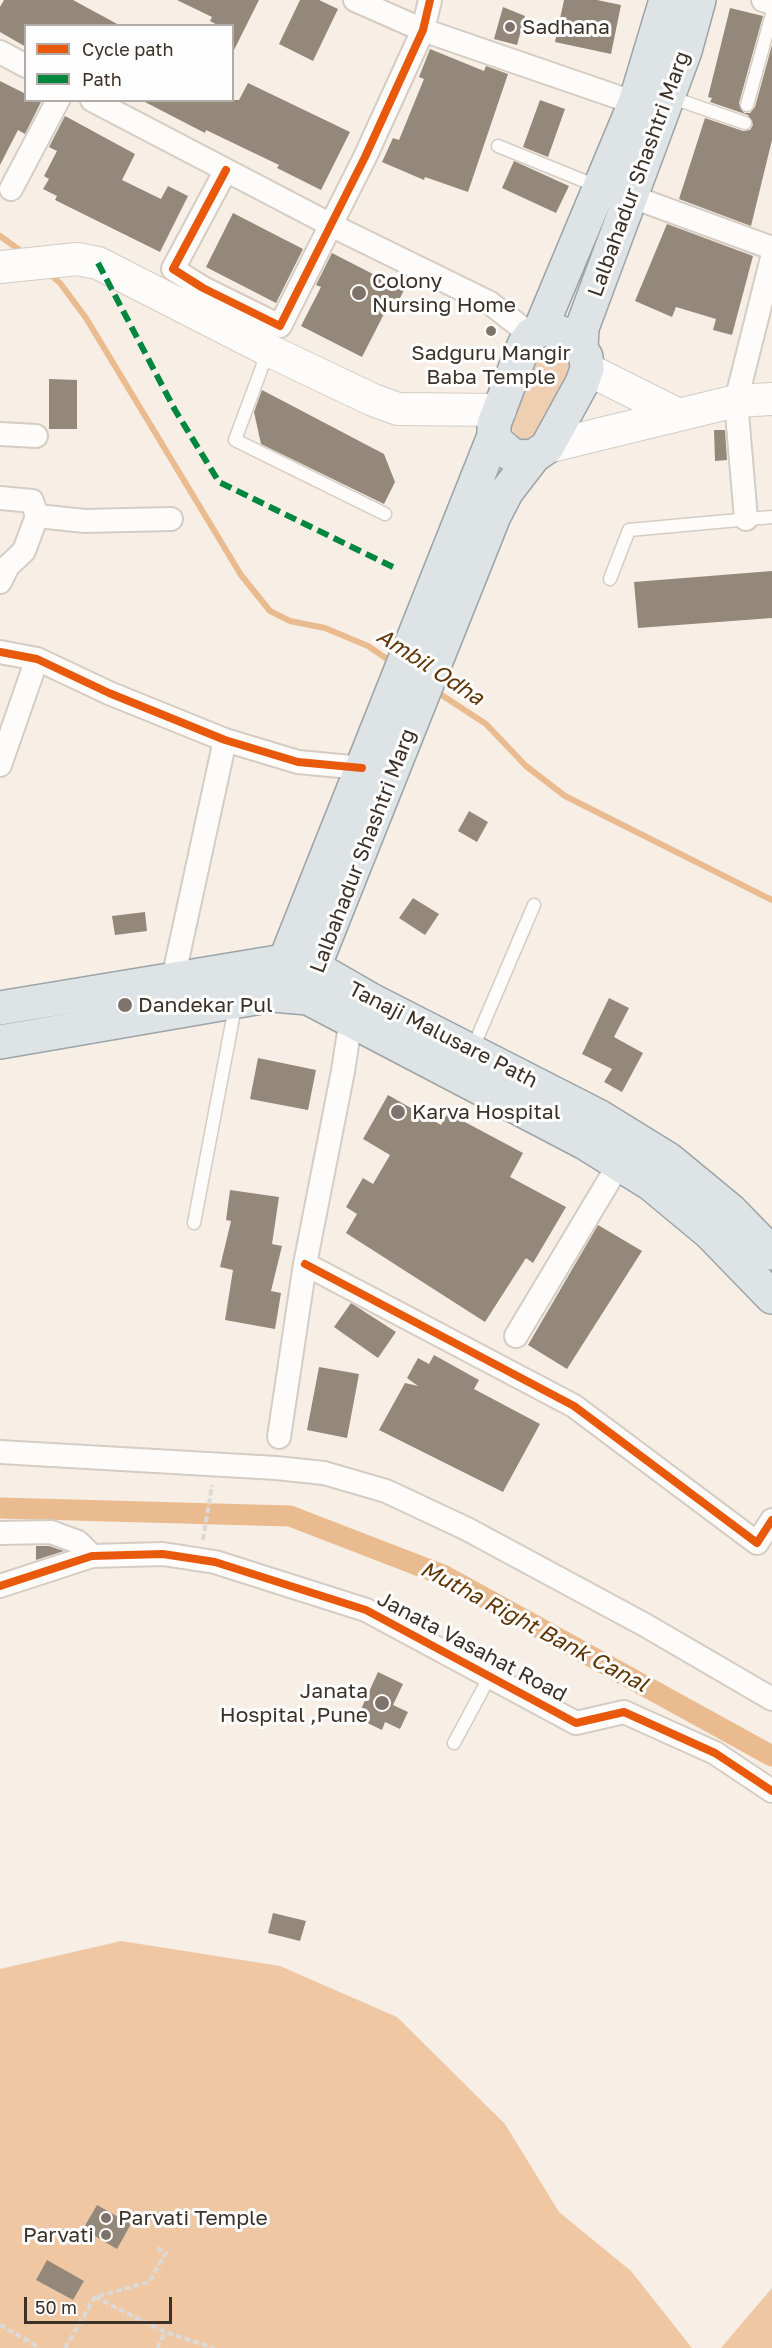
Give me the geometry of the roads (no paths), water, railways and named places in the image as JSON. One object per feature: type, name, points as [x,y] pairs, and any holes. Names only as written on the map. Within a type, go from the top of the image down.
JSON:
[{"type":"main road","name":"Lalbahadur Shashtri Marg","points":[[540,451],[582,383],[584,358],[582,328],[634,102],[666,0]]},
{"type":"main road","name":"Lalbahadur Shashtri Marg","points":[[497,423],[524,345],[535,333],[668,97],[685,51],[699,0]]},
{"type":"main road","points":[[535,333],[563,332],[575,339],[584,358]]},
{"type":"main road","points":[[497,423],[497,442],[512,454],[520,457],[540,451]]},
{"type":"main road","points":[[407,699],[481,510],[497,423]]},
{"type":"main road","points":[[481,510],[511,483],[540,451]]},
{"type":"main road","name":"Lalbahadur Shashtri Marg","points":[[295,997],[299,964],[362,768],[407,699]]},
{"type":"main road","name":"Lalbahadur Shashtri Marg","points":[[299,964],[407,699]]},
{"type":"main road","points":[[0,1008],[173,980],[299,964]]},
{"type":"main road","name":"Tanaji Malusare Path","points":[[299,964],[472,1050],[619,1164],[676,1203],[710,1233],[772,1297]]},
{"type":"main road","points":[[0,1042],[236,1001],[295,997]]},
{"type":"main road","name":"Tanaji Malusare Path","points":[[295,997],[351,1019],[546,1106],[600,1117],[686,1172],[731,1211],[772,1253]]},
{"type":"street","points":[[355,0],[423,30],[634,102]]},
{"type":"street","points":[[226,170],[173,269],[203,288],[280,326],[331,225],[423,30],[430,0]]},
{"type":"street","points":[[763,0],[772,3]]},
{"type":"street","points":[[0,52],[24,65]]},
{"type":"street","points":[[11,189],[57,102]]},
{"type":"street","points":[[96,102],[331,225],[490,303],[535,333]]},
{"type":"street","points":[[615,192],[772,248]]},
{"type":"street","points":[[746,519],[736,401],[772,258]]},
{"type":"street","points":[[0,267],[77,259],[98,263],[268,350],[373,400],[398,409],[497,423]]},
{"type":"street","points":[[584,358],[677,414]]},
{"type":"street","points":[[540,451],[677,414],[736,401],[772,399]]},
{"type":"street","points":[[0,435],[36,436]]},
{"type":"street","points":[[0,498],[32,501],[37,516],[24,550],[8,566],[0,582]]},
{"type":"street","points":[[37,516],[85,521],[171,519]]},
{"type":"street","points":[[0,652],[37,659],[109,693],[225,740],[298,762],[362,768]]},
{"type":"street","points":[[0,765],[37,659]]},
{"type":"street","points":[[173,980],[225,740]]},
{"type":"street","points":[[279,1437],[305,1264],[351,1019]]},
{"type":"street","points":[[516,1336],[619,1164]]},
{"type":"street","points":[[305,1264],[574,1406],[757,1543],[772,1521]]},
{"type":"street","points":[[0,1452],[215,1463],[324,1473],[386,1491],[467,1528],[645,1625],[772,1700]]},
{"type":"street","points":[[0,1533],[51,1532],[78,1542],[92,1556]]},
{"type":"street","name":"Janata Vasahat Road","points":[[0,1586],[92,1556],[163,1554],[215,1562],[366,1610],[576,1723],[624,1712],[715,1753],[772,1791]]},
{"type":"lane","points":[[747,105],[772,14]]},
{"type":"lane","points":[[668,97],[745,123]]},
{"type":"lane","points":[[498,146],[615,192]]},
{"type":"lane","points":[[268,350],[235,440],[385,514]]},
{"type":"lane","points":[[610,579],[629,530],[772,517]]},
{"type":"lane","points":[[472,1050],[534,905]]},
{"type":"lane","points":[[194,1223],[236,1001]]},
{"type":"lane","points":[[454,1743],[490,1676]]},
{"type":"waterway","name":"Ambil Odha","points":[[0,236],[25,254]]},
{"type":"waterway","name":"Ambil Odha","points":[[47,272],[60,283],[86,318],[241,575],[270,611],[290,621],[325,628],[368,646],[393,663]]},
{"type":"waterway","name":"Ambil Odha","points":[[434,690],[486,724],[526,766],[565,796],[772,900]]},
{"type":"waterway","name":"Mutha Right Bank Canal","points":[[0,1508],[290,1516],[443,1575],[772,1756]]},
{"type":"place","name":"Sadhana","points":[[510,27]]},
{"type":"place","name":"Colony Nursing Home","points":[[359,293]]},
{"type":"place","name":"Sadguru Mangir Baba Temple","points":[[491,331]]},
{"type":"place","name":"Dandekar Pul","points":[[125,1005]]},
{"type":"place","name":"Karva Hospital","points":[[398,1112]]},
{"type":"place","name":"Janata Hospital ,Pune","points":[[382,1703]]},
{"type":"place","name":"Parvati Temple","points":[[106,2218]]},
{"type":"place","name":"Parvati","points":[[106,2235]]}]
